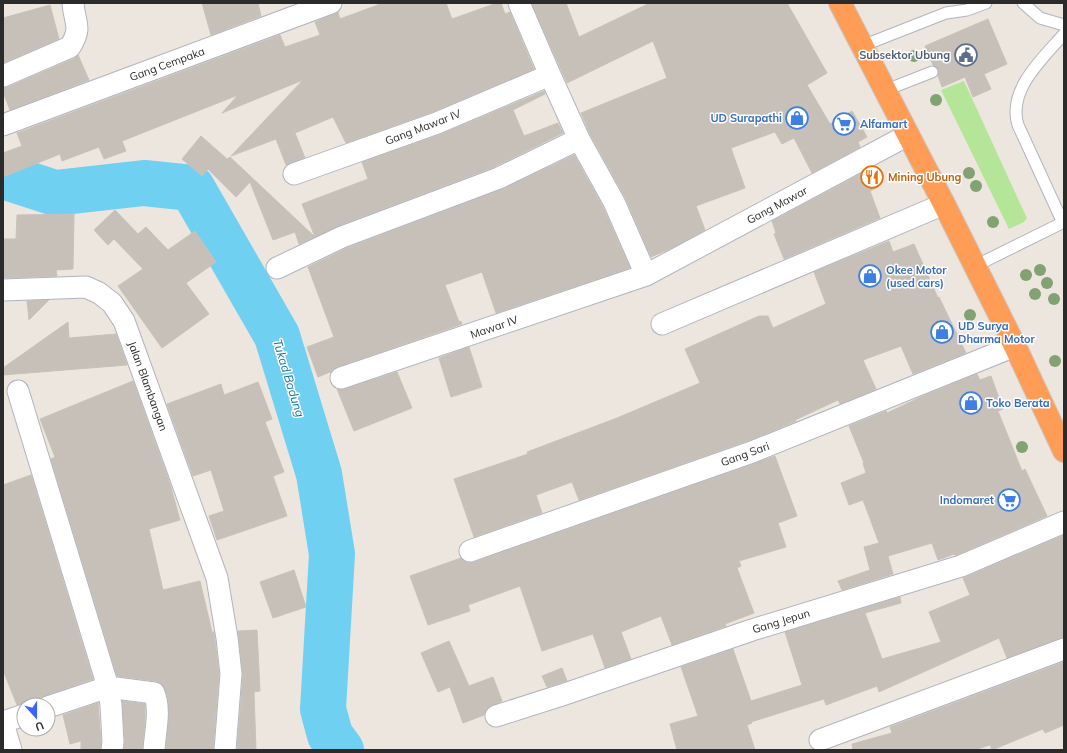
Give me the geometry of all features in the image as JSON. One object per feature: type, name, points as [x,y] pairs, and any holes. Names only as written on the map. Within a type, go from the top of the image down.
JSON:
[{"type":"highway","points":[[840,3],[944,204],[1015,346],[1064,451]]},
{"type":"street","points":[[3,76],[70,47],[75,39],[78,28],[73,3]]},
{"type":"street","name":"Gang Cempaka","points":[[3,125],[331,3]]},
{"type":"street","points":[[520,3],[579,139],[614,202],[646,275]]},
{"type":"street","name":"Gang Mawar IV","points":[[294,174],[437,123],[550,75]]},
{"type":"street","name":"Gang Mawar","points":[[646,275],[908,134]]},
{"type":"street","points":[[277,268],[342,237],[499,178],[579,139]]},
{"type":"street","points":[[662,324],[944,204]]},
{"type":"street","name":"Mawar IV","points":[[341,378],[646,275]]},
{"type":"street","name":"Jalan Blambangan","points":[[3,290],[86,287],[99,293],[112,303],[124,321],[217,578],[227,638],[231,674],[225,750]]},
{"type":"street","name":"Gang Sari","points":[[470,551],[752,452],[1015,346]]},
{"type":"street","points":[[18,391],[108,687],[111,705],[112,750]]},
{"type":"street","name":"Gang Jepun","points":[[496,716],[752,630],[961,566],[1064,522]]},
{"type":"street","points":[[820,740],[1064,649]]},
{"type":"street","points":[[56,704],[108,687],[154,693],[156,698],[157,716],[154,750]]},
{"type":"street","points":[[11,750],[3,723],[16,718]]},
{"type":"lane","points":[[862,46],[946,13],[967,10],[986,3]]},
{"type":"lane","points":[[1023,3],[1040,18],[1064,25]]},
{"type":"lane","points":[[975,266],[1063,222],[1018,125],[1015,115],[1016,102],[1026,81],[1037,65],[1064,34]]},
{"type":"lane","points":[[886,90],[932,72]]},
{"type":"green space","points":[[964,81],[1027,218],[1024,222],[1009,229],[941,90]]},
{"type":"building","points":[[202,3],[258,3],[261,16],[211,35]]},
{"type":"building","points":[[383,3],[446,3],[452,19],[497,3],[501,3],[505,14],[510,12],[534,69],[433,112],[346,143],[333,117],[295,133],[305,158],[286,165],[276,139],[231,156],[303,80],[222,113],[238,95],[122,141],[126,151],[104,159],[99,147],[62,161],[60,154],[3,177],[3,153],[22,146],[17,133],[280,35],[285,47],[320,35],[315,22],[338,12],[340,19]]},
{"type":"building","points":[[566,3],[579,37],[650,3],[787,3],[827,73],[807,85],[830,124],[852,111],[867,137],[858,142],[860,147],[812,173],[794,138],[782,144],[775,132],[731,148],[745,188],[696,206],[705,230],[674,247],[651,257],[625,197],[590,134],[581,113],[667,78],[653,41],[567,83],[532,4]]},
{"type":"building","points":[[50,5],[59,39],[3,63],[3,18]]},
{"type":"building","name":"Subsektor Ubung","points":[[988,19],[1007,64],[984,74],[991,89],[973,97],[965,77],[942,87],[938,76],[938,69],[933,65],[925,46]]},
{"type":"building","points":[[78,55],[89,80],[10,110],[3,92],[3,88],[75,58]]},
{"type":"building","points":[[544,91],[545,94],[513,110],[524,136],[558,123],[563,133],[494,167],[338,226],[315,237],[302,204],[368,179],[362,162],[441,134]]},
{"type":"building","points":[[201,136],[227,159],[230,157],[315,237],[299,244],[295,232],[273,240],[250,182],[236,197],[208,169],[202,176],[182,159]]},
{"type":"building","points":[[574,155],[603,207],[630,268],[496,313],[482,272],[445,285],[459,322],[461,321],[462,324],[337,367],[330,373],[318,377],[307,347],[334,337],[308,267],[347,248],[503,189]]},
{"type":"building","points":[[870,169],[878,187],[870,191],[880,218],[784,259],[774,234],[776,233],[772,221]]},
{"type":"building","points":[[115,210],[138,234],[146,227],[168,250],[195,231],[216,262],[186,283],[209,314],[162,348],[118,286],[143,269],[114,239],[108,245],[94,230]]},
{"type":"building","points":[[74,214],[73,269],[56,270],[57,276],[3,278],[3,239],[16,239],[17,215]]},
{"type":"building","points":[[889,241],[893,252],[914,244],[938,298],[939,297],[966,353],[913,374],[901,346],[863,360],[876,389],[840,404],[838,400],[795,420],[796,421],[748,441],[579,500],[572,482],[536,495],[542,513],[474,537],[454,479],[528,454],[527,452],[617,418],[700,383],[685,349],[759,316],[768,316],[773,328],[826,304],[814,272]]},
{"type":"building","points":[[49,300],[29,320],[27,301]]},
{"type":"building","points":[[68,322],[69,338],[116,334],[127,365],[3,375],[3,368]]},
{"type":"building","points":[[469,347],[482,387],[451,397],[439,358]]},
{"type":"building","points":[[397,372],[412,408],[354,431],[337,389],[345,389]]},
{"type":"building","points":[[977,374],[980,380],[991,376],[1003,409],[998,411],[1022,471],[1025,469],[1047,516],[957,555],[954,554],[938,560],[932,543],[888,556],[893,574],[842,590],[838,581],[870,570],[864,547],[879,543],[863,500],[849,505],[841,483],[866,473],[864,463],[849,426],[886,411],[887,413],[923,396]]},
{"type":"building","points":[[133,381],[170,484],[180,520],[149,529],[163,590],[200,581],[212,632],[214,632],[219,674],[213,750],[166,750],[169,713],[168,698],[165,689],[156,681],[117,676],[51,459],[55,457],[40,419]]},
{"type":"building","points":[[258,382],[272,419],[265,422],[284,472],[273,476],[287,516],[217,540],[209,516],[224,511],[211,470],[193,476],[167,404],[221,384],[224,395]]},
{"type":"building","points":[[775,456],[797,516],[778,523],[786,547],[739,561],[741,566],[737,568],[754,613],[725,624],[726,626],[672,645],[661,616],[621,632],[631,659],[605,668],[593,634],[542,651],[520,586],[468,605],[470,611],[428,625],[410,576],[461,558],[467,563],[474,562]]},
{"type":"building","points":[[31,475],[93,679],[42,697],[16,697],[16,702],[3,670],[3,485]]},
{"type":"building","points":[[1064,535],[1064,637],[1007,658],[999,638],[879,692],[877,686],[826,705],[824,699],[751,722],[752,723],[747,725],[755,750],[677,750],[670,724],[698,716],[681,667],[733,649],[751,701],[802,685],[785,632],[900,597],[901,603],[865,613],[882,659],[941,642],[929,612],[970,595],[963,578]]},
{"type":"building","points":[[294,570],[306,607],[273,618],[260,582]]},
{"type":"building","points":[[257,630],[260,691],[254,692],[256,750],[237,750],[243,675],[238,631]]},
{"type":"building","points":[[449,641],[469,686],[493,677],[502,701],[487,708],[484,715],[463,723],[450,687],[438,692],[421,653]]},
{"type":"building","points":[[1064,662],[1064,725],[1045,733],[1043,729],[992,750],[990,745],[974,750],[853,750],[852,744],[892,733],[890,727]]},
{"type":"building","points":[[562,668],[567,681],[547,687],[542,676]]},
{"type":"building","points":[[122,701],[145,704],[142,750],[124,750],[125,741]]},
{"type":"building","points":[[98,703],[101,742],[100,750],[81,750],[81,741],[70,744],[63,715]]},
{"type":"waterway","name":"Tukad Badung","points":[[3,176],[55,193],[144,183],[192,188],[277,336],[319,474],[332,554],[323,709],[330,735],[341,750]]},
{"type":"place","name":"Subsektor Ubung","points":[[966,55]]},
{"type":"place","name":"UD Surapathi","points":[[797,118]]},
{"type":"place","name":"Alfamart","points":[[844,124]]},
{"type":"place","name":"Mining Ubung","points":[[872,177]]},
{"type":"place","name":"Okee Motor (used cars)","points":[[870,276]]},
{"type":"place","name":"UD Surya Dharma Motor","points":[[942,332]]},
{"type":"place","name":"Toko Berata","points":[[971,403]]},
{"type":"place","name":"Indomaret","points":[[1009,500]]}]
